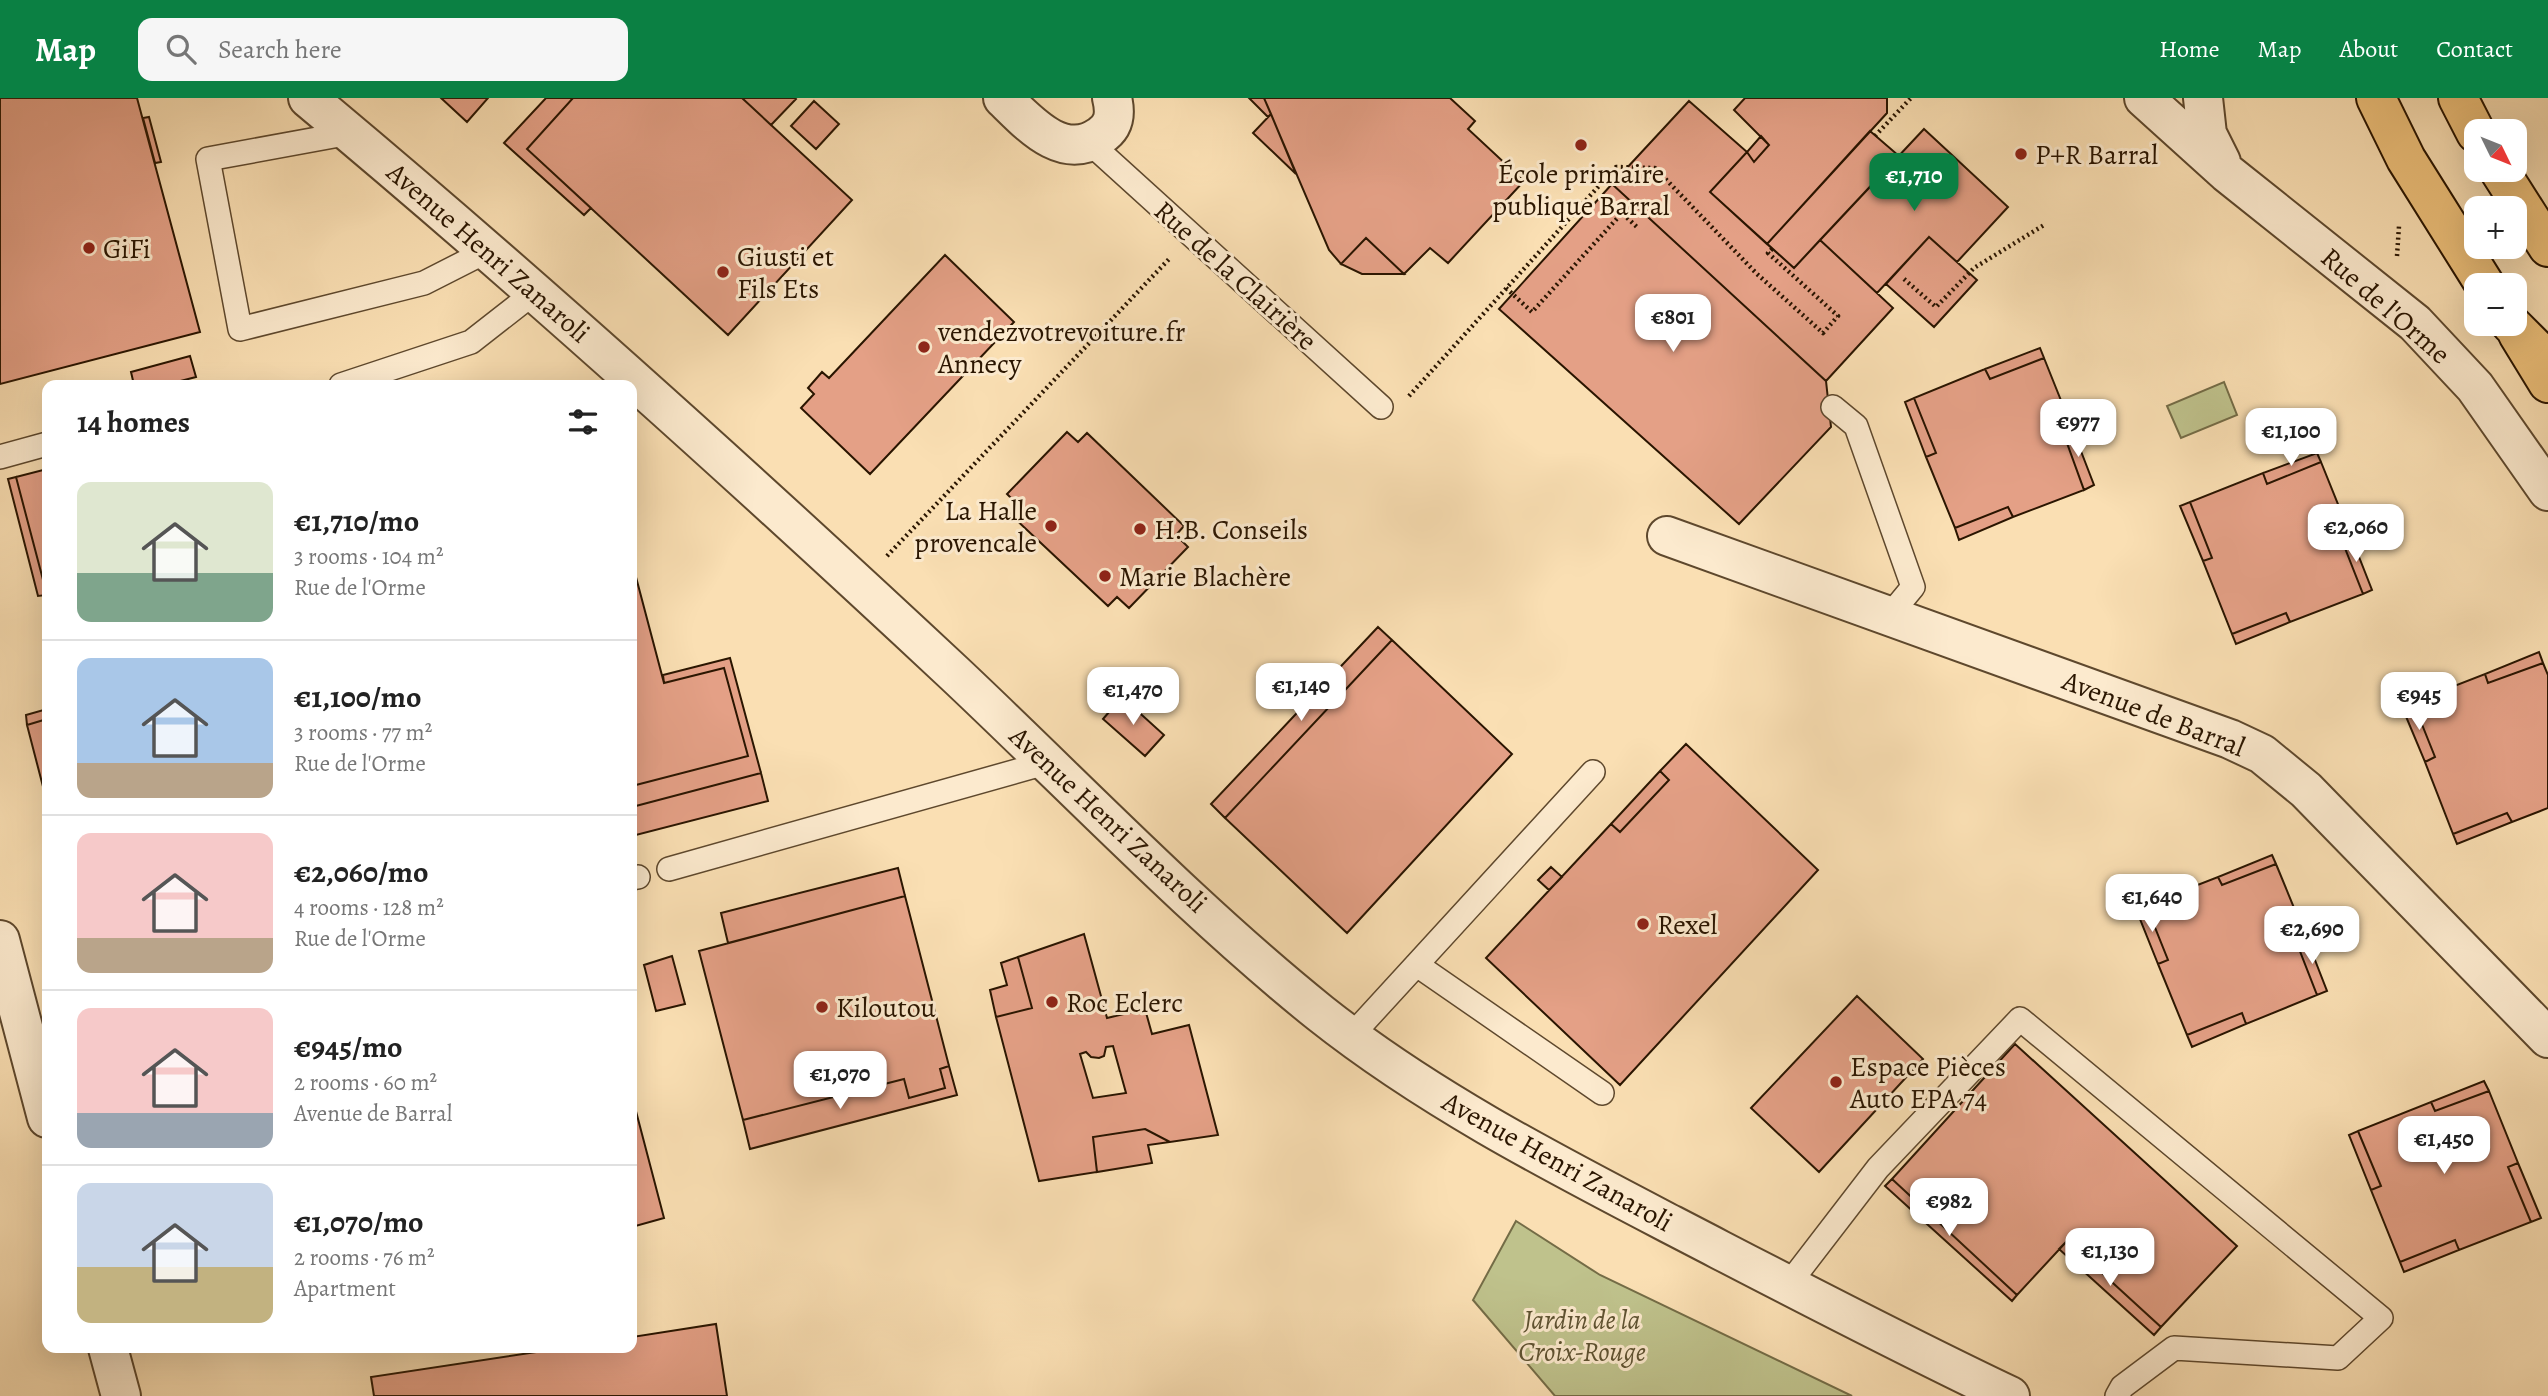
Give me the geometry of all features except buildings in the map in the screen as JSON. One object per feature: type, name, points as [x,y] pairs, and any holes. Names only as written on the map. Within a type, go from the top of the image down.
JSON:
[{"type":"main road","points":[[2376,98],[2406,159],[2477,273]]},
{"type":"main road","points":[[2458,98],[2469,119]]},
{"type":"main road","points":[[2507,182],[2548,247]]},
{"type":"main road","points":[[2519,336],[2548,383]]},
{"type":"main road","points":[[2523,336],[2548,360]]},
{"type":"street","name":"Avenue Henri Zanaroli","points":[[308,98],[489,250],[635,380]]},
{"type":"street","points":[[1003,98],[1053,141],[1079,145],[1090,143],[1107,132],[1113,121],[1112,98]]},
{"type":"street","name":"Rue de l'Orme","points":[[2144,98],[2227,173],[2415,323],[2475,387],[2548,491]]},
{"type":"street","name":"Rue de l'Orme","points":[[2203,98],[2207,134],[2227,173]]},
{"type":"street","name":"Avenue Henri Zanaroli","points":[[637,381],[722,456],[1181,889],[1321,1013],[1426,1087],[1564,1169],[2010,1396]]},
{"type":"street","name":"Avenue de Barral","points":[[1667,536],[2230,739],[2262,754],[2306,790],[2548,1038]]},
{"type":"street","points":[[0,940],[38,1043],[42,1076]]},
{"type":"street","points":[[109,1353],[121,1396]]},
{"type":"lane","points":[[351,133],[208,159],[240,329],[424,283],[489,250]]},
{"type":"lane","name":"Rue de la Clairière","points":[[1090,143],[1390,407]]},
{"type":"lane","points":[[356,380],[471,342],[535,292]]},
{"type":"lane","points":[[1833,407],[1856,426],[1913,587],[1889,615]]},
{"type":"lane","points":[[0,457],[42,445]]},
{"type":"lane","points":[[669,869],[1049,762]]},
{"type":"lane","points":[[1352,1035],[1593,772]]},
{"type":"lane","points":[[1417,965],[1602,1093]]},
{"type":"lane","points":[[1788,1285],[1878,1168],[2020,1018],[2381,1318],[2338,1358],[2174,1348],[2122,1387],[2117,1396]]},
{"type":"path","points":[[1875,136],[1911,98]]},
{"type":"path","points":[[2399,265],[2396,253],[2406,159]]},
{"type":"path","points":[[1390,407],[1506,289],[1616,167],[1655,168],[1757,274],[1823,334],[1838,316],[1768,253],[1772,249]]},
{"type":"path","points":[[1506,289],[1532,312],[1622,213],[1638,228]]},
{"type":"path","points":[[1904,279],[1936,307],[1974,268],[2044,225]]},
{"type":"path","points":[[860,585],[1192,235]]},
{"type":"green space","points":[[2224,382],[2237,415],[2181,438],[2167,406]]},
{"type":"green space","name":"Jardin de la Croix-Rouge","points":[[1516,1221],[1600,1275],[1852,1396],[1555,1396],[1473,1300]]},
{"type":"place","name":"École primaire publique Barral","points":[[1581,145]]},
{"type":"place","name":"P+R Barral","points":[[2021,154]]},
{"type":"place","name":"GiFi","points":[[89,248]]},
{"type":"place","name":"Giusti et Fils Ets","points":[[723,272]]},
{"type":"place","name":"vendezvotrevoiture.fr Annecy","points":[[924,347]]},
{"type":"place","name":"La Halle provencale","points":[[1051,526]]},
{"type":"place","name":"H.B. Conseils","points":[[1140,529]]},
{"type":"place","name":"Marie Blachère","points":[[1105,576]]},
{"type":"place","name":"Rexel","points":[[1643,924]]},
{"type":"place","name":"Roc Eclerc","points":[[1052,1002]]},
{"type":"place","name":"Kiloutou","points":[[822,1007]]},
{"type":"place","name":"Espace Pièces Auto EPA 74","points":[[1836,1082]]}]
